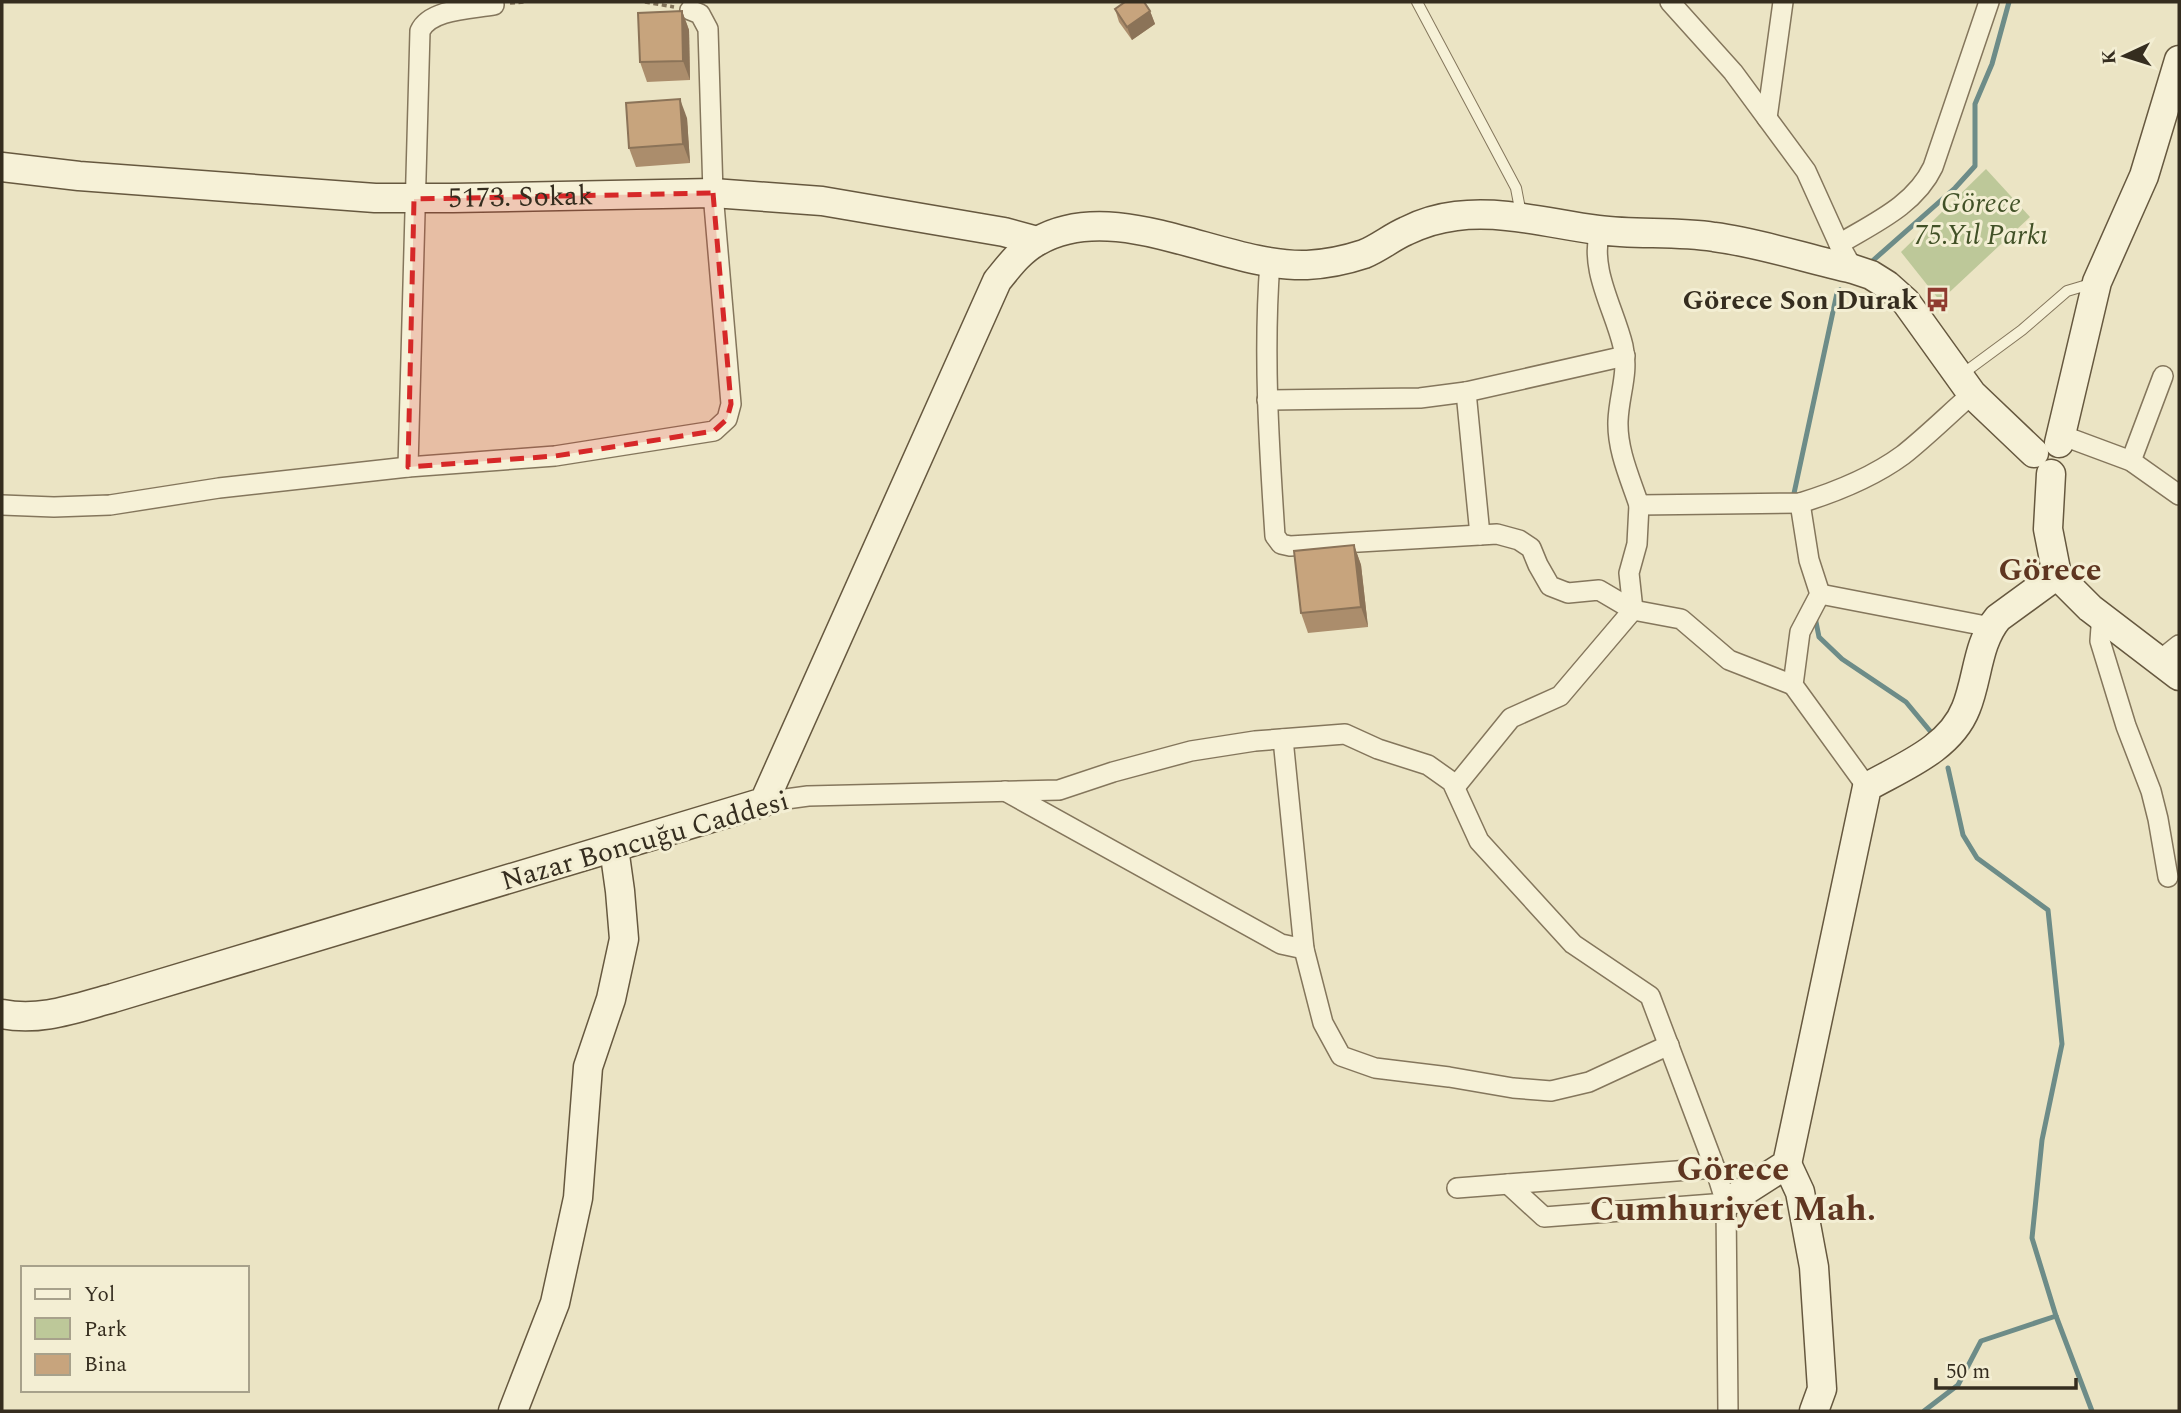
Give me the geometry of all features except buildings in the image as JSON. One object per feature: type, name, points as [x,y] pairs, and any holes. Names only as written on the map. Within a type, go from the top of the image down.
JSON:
[{"type":"street","points":[[1670,2],[1733,72],[1806,171],[1853,269]]},
{"type":"street","points":[[1767,118],[1783,2]]},
{"type":"street","points":[[1839,243],[1902,205],[1926,182],[1989,2]]},
{"type":"street","points":[[408,467],[420,32],[422,26],[432,17],[494,5]]},
{"type":"street","points":[[2,505],[110,505],[219,488],[408,467],[555,456],[714,431],[727,419],[731,404],[713,193],[708,29],[699,14],[690,10]]},
{"type":"street","points":[[2173,661],[2104,619],[2057,576],[2048,529],[2051,451],[2098,282],[2144,176],[2179,60]]},
{"type":"street","name":"5173. Sokak","points":[[2,167],[79,176],[375,198],[713,193],[822,201],[1004,232],[1037,241]]},
{"type":"street","points":[[764,802],[997,281],[1016,258],[1037,241],[1057,232],[1088,226],[1115,227],[1270,262],[1306,265],[1339,261],[1366,253],[1405,231],[1452,216],[1493,214],[1600,230],[1690,234],[1741,241],[1871,275],[1906,302],[1966,385],[2051,451],[2131,461],[2179,495]]},
{"type":"street","points":[[1600,230],[1597,260],[1625,356],[1618,437],[1639,505],[1637,544],[1629,573],[1633,610],[1560,695],[1511,718],[1455,787],[1479,841],[1573,944],[1650,996],[1726,1203],[1728,1411]]},
{"type":"street","points":[[1270,262],[1266,307],[1267,400],[1275,536],[1281,544],[1290,546],[1497,534],[1518,540],[1531,548],[1550,586],[1568,593],[1599,590],[1633,610],[1681,619],[1729,660],[1793,685],[1867,787]]},
{"type":"street","points":[[1267,400],[1420,398],[1466,392],[1625,356]]},
{"type":"street","points":[[2131,461],[2163,376]]},
{"type":"street","points":[[1639,505],[1800,503],[1857,481],[1901,456],[1966,385]]},
{"type":"street","points":[[1466,392],[1480,535]]},
{"type":"street","points":[[1793,685],[1800,632],[1815,603],[1800,503]]},
{"type":"street","points":[[1817,1409],[1822,1389],[1814,1267],[1800,1192],[1787,1164],[1867,787],[1938,745],[1961,719],[1967,707],[1991,627],[1998,618],[2057,576]]},
{"type":"street","points":[[1815,603],[1991,627]]},
{"type":"street","points":[[2104,619],[2100,641],[2126,726],[2151,791],[2168,877]]},
{"type":"street","name":"Nazar Boncuğu Caddesi","points":[[2,1014],[17,1017],[63,1012],[764,802],[808,796],[1059,790],[1191,751],[1283,738],[1345,734],[1378,749],[1428,765],[1455,787]]},
{"type":"street","points":[[1283,738],[1304,948],[1323,1023],[1341,1056],[1375,1068],[1551,1091],[1589,1082],[1669,1045]]},
{"type":"street","points":[[1004,791],[1281,944],[1304,948]]},
{"type":"street","points":[[513,1411],[555,1303],[578,1198],[588,1067],[611,999],[624,939],[621,891],[614,848]]},
{"type":"street","points":[[1507,1184],[1544,1217],[1726,1203],[1787,1164]]},
{"type":"street","points":[[1457,1188],[1715,1168]]},
{"type":"lane","points":[[1417,2],[1516,188],[1521,218]]},
{"type":"lane","points":[[1966,385],[2067,290],[2098,282]]},
{"type":"path","points":[[645,2],[690,10]]},
{"type":"highlighted area","points":[[713,193],[731,404],[727,419],[714,431],[555,456],[408,467],[414,199]]},
{"type":"green space","name":"Görece 75.Yıl Parkı","points":[[1986,169],[2030,217],[1940,301],[1901,252]]},
{"type":"waterway","points":[[1869,264],[1955,188],[1975,166],[1975,104],[1992,64],[2009,2]]},
{"type":"waterway","points":[[1793,498],[1837,293],[1840,290]]},
{"type":"waterway","points":[[1815,617],[1819,637],[1842,659],[1906,702],[1935,737]]},
{"type":"waterway","points":[[1948,768],[1963,835],[1977,858],[2048,910],[2062,1044],[2042,1140],[2032,1238],[2056,1316],[2092,1411]]},
{"type":"waterway","points":[[1924,1411],[1958,1385],[1981,1341],[2056,1316]]},
{"type":"place","name":"Görece Son Durak","points":[[1938,300]]},
{"type":"district","name":"Görece","points":[[2050,570]]},
{"type":"district","name":"Görece Cumhuriyet Mah.","points":[[1733,1189]]}]
